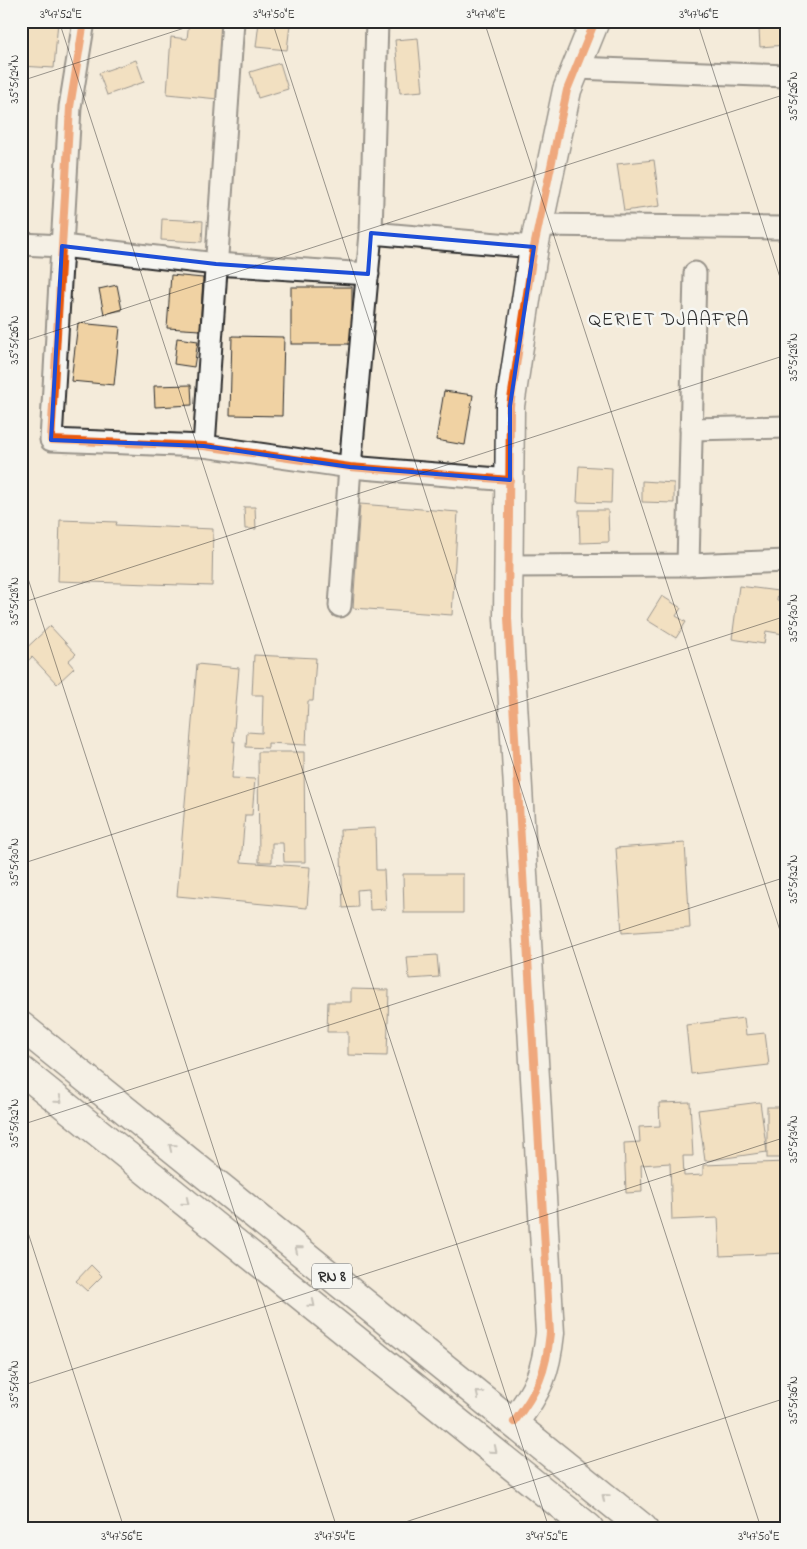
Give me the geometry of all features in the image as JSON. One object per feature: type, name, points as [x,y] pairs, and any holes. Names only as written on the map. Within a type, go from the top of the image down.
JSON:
[{"type":"main road","points":[[514,1422],[529,1403],[540,1381],[547,1358],[550,1333],[508,618],[510,406],[536,236],[567,90],[595,21]]},
{"type":"main road","name":"RN 8","points":[[21,1026],[643,1528]]},
{"type":"main road","name":"RN 8","points":[[21,1070],[589,1528]]},
{"type":"street","points":[[84,21],[70,108],[51,440],[204,446],[350,467],[510,480]]},
{"type":"street","points":[[204,446],[233,21]]},
{"type":"street","points":[[340,606],[350,467],[372,234],[377,21]]},
{"type":"street","points":[[576,68],[786,76]]},
{"type":"street","points":[[372,234],[536,236],[786,228]]},
{"type":"street","points":[[21,244],[62,246],[216,264],[368,274]]},
{"type":"street","points":[[688,565],[695,273]]},
{"type":"street","points":[[690,429],[786,427]]},
{"type":"street","points":[[508,566],[688,565],[786,561]]},
{"type":"highlighted area","points":[[371,233],[534,247],[510,406],[510,480],[350,467],[204,446],[51,440],[62,246],[216,264],[368,274]]},
{"type":"building","points":[[21,21],[58,21],[54,68],[21,66]]},
{"type":"building","points":[[189,21],[224,22],[218,99],[167,94],[171,37],[187,39]]},
{"type":"building","points":[[737,21],[786,21],[786,25],[737,27]]},
{"type":"building","points":[[259,22],[290,25],[287,50],[256,47]]},
{"type":"building","points":[[786,27],[786,45],[760,47],[759,29]]},
{"type":"building","points":[[418,38],[423,91],[400,93],[395,40]]},
{"type":"building","points":[[136,60],[144,82],[107,95],[99,73]]},
{"type":"building","points":[[280,63],[288,89],[258,98],[250,72]]},
{"type":"building","points":[[654,160],[660,206],[624,211],[617,164]]},
{"type":"building","points":[[162,219],[203,221],[202,242],[161,240]]},
{"type":"building","points":[[171,275],[203,278],[200,330],[167,328]]},
{"type":"building","points":[[117,285],[122,310],[104,314],[99,289]]},
{"type":"building","points":[[291,287],[352,287],[352,344],[291,344]]},
{"type":"building","points":[[78,323],[120,327],[114,385],[71,381]]},
{"type":"building","points":[[232,336],[284,337],[282,416],[230,415]]},
{"type":"building","points":[[177,338],[198,341],[194,367],[174,364]]},
{"type":"building","points":[[191,385],[192,405],[155,407],[154,386]]},
{"type":"building","points":[[444,391],[473,395],[465,445],[436,440]]},
{"type":"building","points":[[579,466],[612,468],[611,503],[577,502]]},
{"type":"building","points":[[642,481],[674,483],[674,503],[642,502]]},
{"type":"building","points":[[360,504],[458,512],[452,615],[353,608]]},
{"type":"building","points":[[244,507],[255,507],[256,529],[245,529]]},
{"type":"building","points":[[579,510],[608,510],[609,542],[580,543]]},
{"type":"building","points":[[60,520],[117,522],[116,525],[213,529],[212,586],[58,581]]},
{"type":"building","points":[[739,586],[778,591],[777,601],[786,602],[783,634],[766,631],[764,644],[732,639]]},
{"type":"building","points":[[662,596],[681,608],[676,616],[686,622],[676,638],[647,620]]},
{"type":"building","points":[[50,626],[76,654],[68,661],[74,668],[57,684],[32,657],[21,667],[21,653]]},
{"type":"building","points":[[254,655],[316,658],[313,701],[308,701],[306,745],[268,743],[268,748],[246,747],[247,732],[262,733],[263,695],[252,695]]},
{"type":"building","points":[[197,664],[239,668],[232,778],[255,779],[252,815],[245,815],[241,862],[310,867],[307,908],[177,896]]},
{"type":"building","points":[[258,752],[304,752],[305,862],[284,862],[283,843],[272,843],[272,862],[259,862]]},
{"type":"building","points":[[375,828],[376,870],[384,870],[386,909],[370,910],[369,889],[357,890],[358,907],[343,908],[340,830]]},
{"type":"building","points":[[685,843],[690,928],[622,933],[616,848]]},
{"type":"building","points":[[403,874],[463,874],[463,913],[404,913]]},
{"type":"building","points":[[437,955],[439,977],[409,979],[407,957]]},
{"type":"building","points":[[351,989],[389,990],[387,1056],[348,1055],[348,1032],[327,1032],[328,1002],[351,1002]]},
{"type":"building","points":[[744,1018],[746,1035],[765,1033],[769,1065],[691,1074],[686,1025]]},
{"type":"building","points":[[690,1102],[693,1156],[683,1156],[684,1176],[703,1175],[703,1165],[786,1162],[786,1253],[720,1256],[718,1218],[672,1220],[670,1163],[641,1165],[642,1192],[626,1193],[624,1143],[640,1142],[639,1127],[660,1126],[659,1103]]},
{"type":"building","points":[[760,1102],[767,1152],[705,1161],[698,1110]]},
{"type":"building","points":[[767,1107],[786,1107],[786,1158],[767,1158]]},
{"type":"building","points":[[91,1265],[102,1276],[87,1291],[76,1281]]},
{"type":"cycle path","points":[[84,21],[70,107],[51,440],[204,446],[350,467],[510,480]]},
{"type":"cycle path","points":[[514,1422],[540,1380],[550,1333],[508,618],[510,406],[534,247],[567,90],[595,21]]},
{"type":"district","name":"QERIET DJAAFRA","points":[[669,318]]}]
